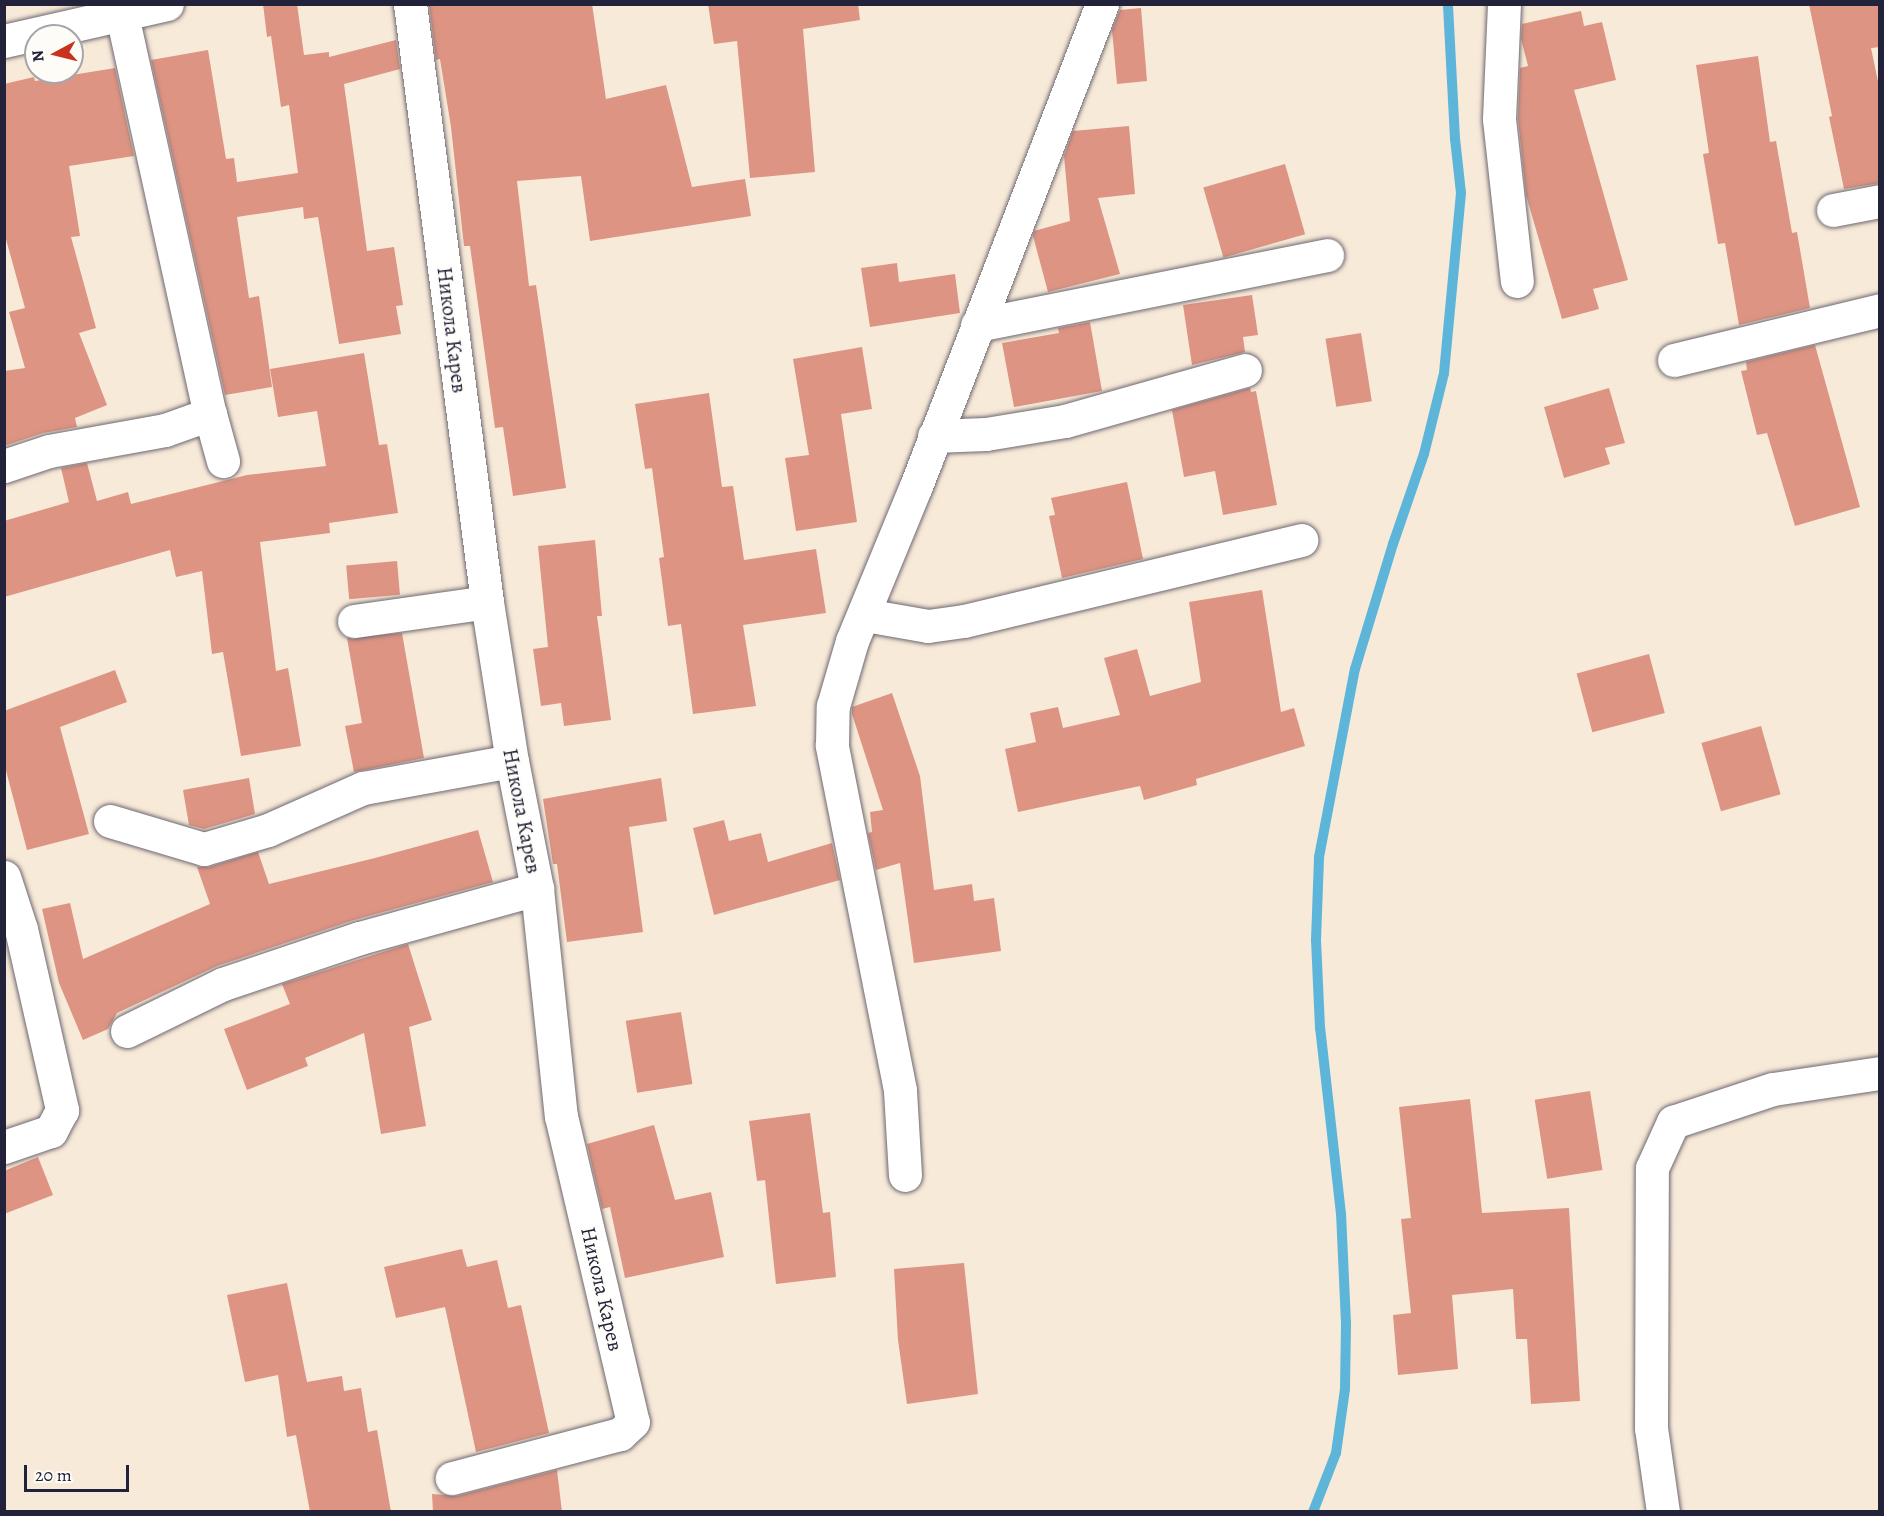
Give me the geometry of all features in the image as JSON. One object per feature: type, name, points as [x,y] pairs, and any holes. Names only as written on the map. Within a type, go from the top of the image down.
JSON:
[{"type":"street","points":[[4,41],[167,4]]},
{"type":"street","name":"Никола Карев","points":[[410,4],[487,602],[512,761],[537,889],[561,1116],[633,1422],[620,1434],[452,1478]]},
{"type":"street","points":[[905,1175],[900,1090],[832,745],[833,706],[852,641],[865,615],[1102,4]]},
{"type":"street","points":[[1504,4],[1499,119],[1517,281]]},
{"type":"street","points":[[122,15],[210,414],[224,462]]},
{"type":"street","points":[[1833,210],[1880,201]]},
{"type":"street","points":[[977,325],[1327,255]]},
{"type":"street","points":[[1674,360],[1880,310]]},
{"type":"street","points":[[934,436],[987,434],[1065,421],[1245,370]]},
{"type":"street","points":[[4,466],[49,451],[165,430],[210,414]]},
{"type":"street","points":[[865,615],[892,622],[928,626],[964,621],[1301,540]]},
{"type":"street","points":[[354,621],[487,602]]},
{"type":"street","points":[[110,821],[204,849],[268,830],[363,788],[512,761]]},
{"type":"street","points":[[4,877],[21,929],[62,1110],[51,1131],[4,1147]]},
{"type":"street","points":[[127,1031],[224,984],[360,938],[537,889]]},
{"type":"street","points":[[1663,1512],[1651,1428],[1652,1168],[1673,1122],[1773,1089],[1880,1073]]},
{"type":"building","points":[[263,4],[297,4],[304,55],[329,52],[329,57],[396,40],[400,69],[344,84],[367,251],[394,247],[403,305],[396,306],[401,334],[339,344],[318,217],[304,219],[303,207],[237,217],[249,298],[259,296],[272,387],[225,395],[151,60],[208,50],[226,159],[234,158],[237,182],[298,173],[289,105],[281,107],[271,36],[267,37]]},
{"type":"building","points":[[429,4],[592,4],[606,99],[666,85],[692,187],[745,179],[751,216],[590,241],[581,176],[517,181],[529,286],[536,285],[566,488],[513,496],[503,427],[495,428],[470,246],[464,246],[451,127],[440,59],[436,60]]},
{"type":"building","points":[[708,4],[858,4],[860,20],[803,29],[815,172],[750,178],[737,41],[714,44]]},
{"type":"building","points":[[1809,4],[1880,4],[1880,47],[1871,48],[1880,91],[1880,183],[1844,189]]},
{"type":"building","points":[[1141,8],[1147,81],[1117,84],[1112,30],[1120,10]]},
{"type":"building","points":[[1581,11],[1584,26],[1602,22],[1616,80],[1574,90],[1628,280],[1593,289],[1599,309],[1562,319],[1526,195],[1518,118],[1520,68],[1528,66],[1521,39],[1522,24]]},
{"type":"building","points":[[1758,56],[1770,142],[1776,141],[1792,233],[1797,232],[1810,308],[1739,325],[1725,243],[1718,244],[1703,154],[1709,153],[1696,65]]},
{"type":"building","points":[[115,68],[134,156],[69,166],[80,236],[71,237],[96,328],[79,333],[107,405],[75,418],[77,427],[43,433],[4,446],[4,371],[25,368],[9,312],[25,308],[4,232],[4,84],[24,79],[24,84],[84,84],[84,73]]},
{"type":"building","points":[[1129,126],[1135,194],[1098,198],[1120,274],[1048,292],[1033,236],[1034,231],[1070,221],[1064,156],[1073,131]]},
{"type":"building","points":[[1285,164],[1305,234],[1223,258],[1203,187]]},
{"type":"building","points":[[897,263],[899,282],[955,274],[960,313],[870,327],[861,268]]},
{"type":"building","points":[[1252,295],[1258,335],[1243,337],[1245,352],[1192,365],[1183,305]]},
{"type":"building","points":[[1090,322],[1102,391],[1014,407],[1002,343],[1059,333],[1058,328]]},
{"type":"building","points":[[1361,333],[1372,401],[1336,407],[1325,339]]},
{"type":"building","points":[[1815,345],[1860,507],[1795,526],[1767,433],[1757,435],[1741,371],[1747,370],[1746,362]]},
{"type":"building","points":[[862,347],[872,409],[841,414],[857,522],[796,531],[785,458],[809,455],[793,359]]},
{"type":"building","points":[[364,353],[379,445],[387,444],[398,513],[329,523],[330,533],[260,542],[276,671],[288,668],[301,746],[241,756],[223,652],[212,654],[202,571],[176,577],[170,550],[4,597],[4,521],[69,502],[61,468],[87,463],[97,501],[128,492],[131,504],[247,475],[326,466],[317,411],[278,417],[270,369]]},
{"type":"building","points":[[1250,388],[1251,392],[1256,391],[1277,505],[1223,515],[1215,471],[1184,477],[1172,410]]},
{"type":"building","points":[[1609,388],[1625,443],[1605,448],[1610,464],[1564,478],[1544,407]]},
{"type":"building","points":[[709,393],[722,487],[733,486],[744,560],[816,549],[826,613],[743,625],[756,706],[693,714],[681,624],[668,626],[659,558],[664,557],[652,468],[645,469],[635,404]]},
{"type":"building","points":[[1127,482],[1143,559],[1062,578],[1049,516],[1055,515],[1051,498]]},
{"type":"building","points":[[595,540],[602,616],[597,616],[611,720],[564,726],[561,703],[541,706],[533,649],[548,647],[538,546]]},
{"type":"building","points":[[397,561],[400,595],[349,599],[346,565]]},
{"type":"building","points":[[1262,590],[1281,712],[1294,708],[1305,746],[1196,779],[1197,785],[1144,800],[1140,786],[1018,812],[1005,749],[1036,742],[1030,713],[1058,707],[1063,728],[1120,715],[1104,658],[1137,649],[1150,696],[1201,682],[1189,602]]},
{"type":"building","points":[[402,633],[424,758],[354,772],[345,726],[362,723],[347,638]]},
{"type":"building","points":[[1649,654],[1665,713],[1592,732],[1577,673]]},
{"type":"building","points":[[115,670],[127,702],[60,727],[89,834],[27,850],[4,763],[4,711]]},
{"type":"building","points":[[892,693],[920,776],[934,890],[972,884],[974,901],[994,898],[1001,951],[914,963],[900,863],[876,870],[868,833],[872,832],[870,812],[883,810],[852,714],[852,707]]},
{"type":"building","points":[[1761,726],[1781,794],[1721,811],[1701,743]]},
{"type":"building","points":[[249,778],[255,814],[204,829],[189,825],[183,790]]},
{"type":"building","points":[[661,778],[667,821],[629,827],[643,932],[567,942],[557,864],[553,864],[543,799]]},
{"type":"building","points":[[724,820],[729,841],[761,833],[768,862],[832,843],[840,880],[714,915],[693,828]]},
{"type":"building","points":[[478,830],[493,882],[354,920],[217,966],[117,1013],[108,1029],[83,1040],[59,983],[42,909],[70,903],[83,959],[210,904],[197,867],[209,867],[258,852],[269,884]]},
{"type":"building","points":[[408,944],[432,1020],[409,1027],[426,1126],[381,1134],[364,1033],[305,1058],[308,1066],[247,1090],[224,1029],[290,1004],[282,984]]},
{"type":"building","points":[[681,1012],[692,1084],[637,1093],[626,1021]]},
{"type":"building","points":[[1590,1091],[1603,1170],[1547,1179],[1535,1100]]},
{"type":"building","points":[[1470,1099],[1482,1213],[1569,1208],[1580,1401],[1531,1404],[1527,1339],[1516,1339],[1513,1289],[1452,1295],[1458,1369],[1398,1375],[1393,1315],[1411,1313],[1401,1219],[1411,1218],[1399,1107]]},
{"type":"building","points":[[810,1113],[823,1213],[830,1212],[836,1277],[776,1284],[765,1180],[757,1181],[749,1121]]},
{"type":"building","points":[[654,1125],[675,1200],[711,1192],[724,1257],[625,1278],[610,1207],[602,1209],[587,1144]]},
{"type":"building","points":[[38,1157],[53,1195],[4,1214],[4,1171]]},
{"type":"building","points":[[462,1249],[467,1267],[497,1260],[508,1308],[521,1305],[549,1433],[476,1452],[445,1307],[396,1318],[384,1267]]},
{"type":"building","points":[[964,1263],[978,1394],[907,1404],[898,1340],[894,1269]]},
{"type":"building","points":[[287,1283],[307,1382],[342,1376],[344,1391],[361,1388],[368,1432],[377,1430],[391,1512],[310,1512],[296,1435],[287,1437],[278,1375],[245,1382],[227,1295]]},
{"type":"building","points":[[557,1470],[562,1512],[433,1512],[432,1494],[457,1496]]},
{"type":"waterway","points":[[1313,1512],[1336,1453],[1345,1389],[1346,1323],[1341,1214],[1320,1028],[1316,940],[1319,857],[1355,669],[1393,544],[1424,454],[1444,373],[1461,193],[1455,139],[1448,4]]}]
